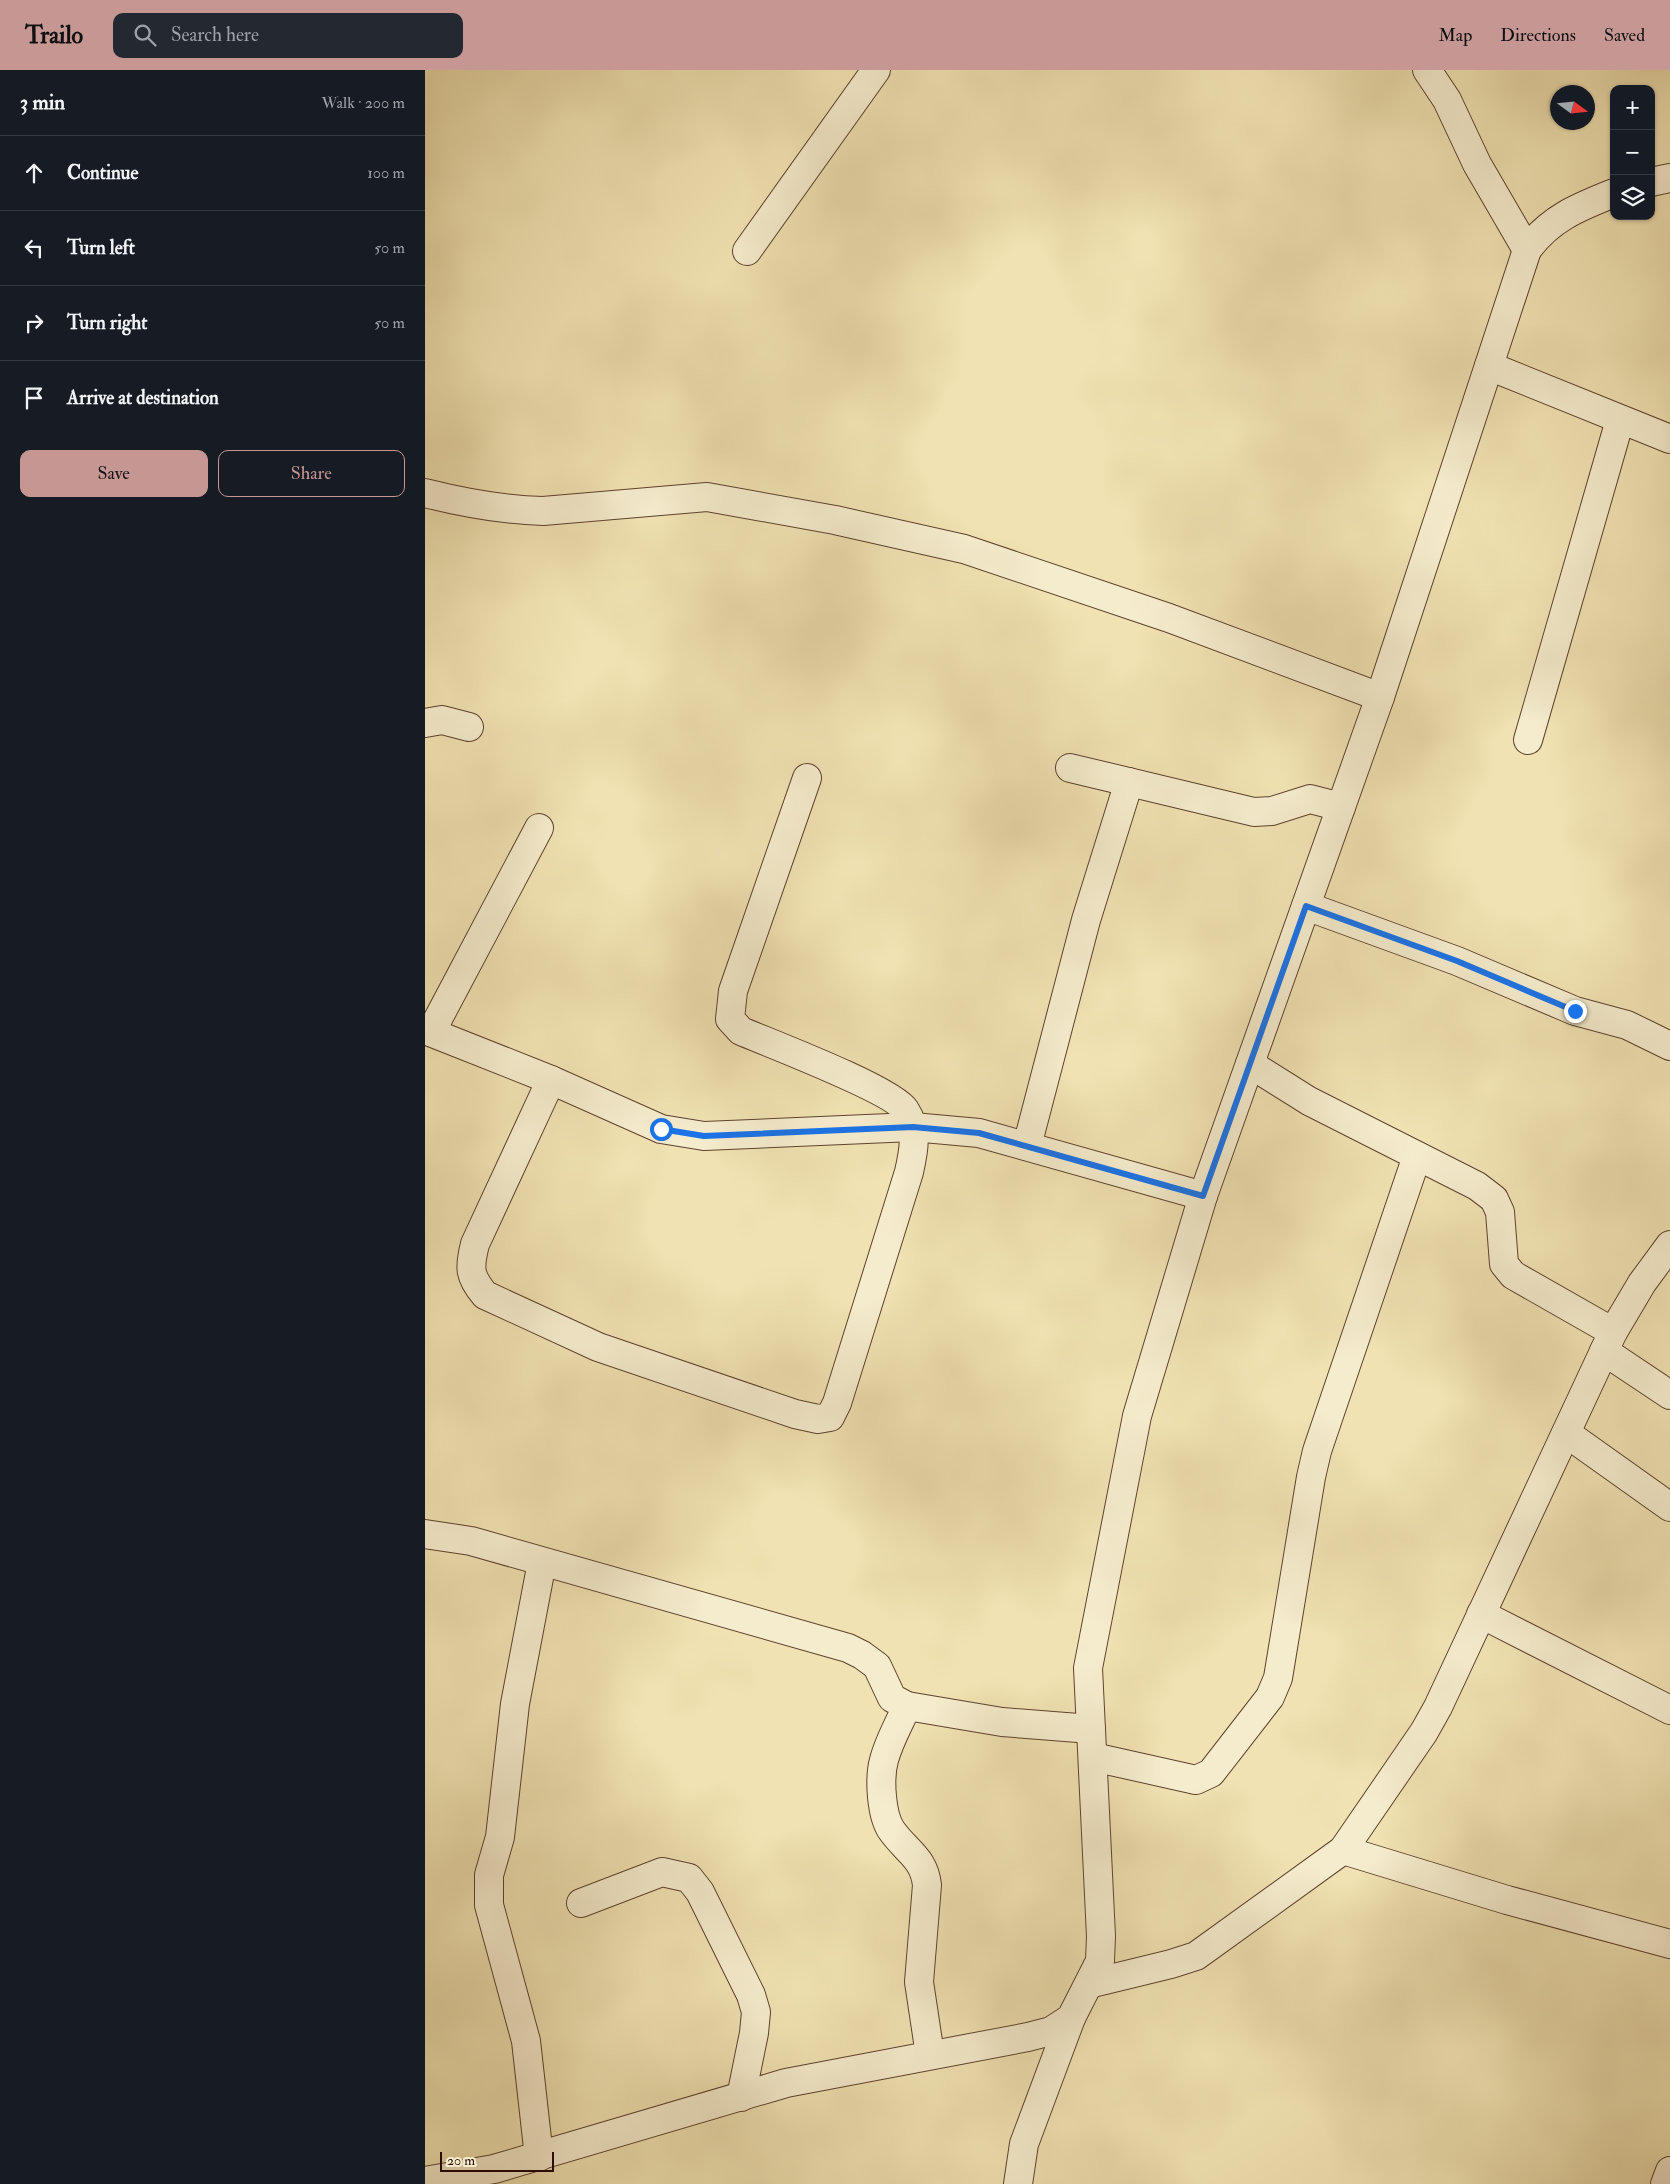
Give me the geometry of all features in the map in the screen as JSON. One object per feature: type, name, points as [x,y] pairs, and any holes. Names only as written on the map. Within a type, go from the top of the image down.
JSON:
[{"type":"street","points":[[747,251],[876,70]]},
{"type":"street","points":[[1427,70],[1447,100],[1477,164],[1527,250]]},
{"type":"street","points":[[1655,181],[1670,178]]},
{"type":"street","points":[[1018,2184],[1025,2144],[1071,2018],[1100,1961],[1101,1936],[1088,1668],[1137,1416],[1203,1196],[1380,697],[1527,250],[1537,236],[1549,225],[1577,208],[1610,195]]},
{"type":"street","points":[[1489,366],[1670,439]]},
{"type":"street","points":[[1528,740],[1620,420]]},
{"type":"street","points":[[425,493],[515,510],[543,511],[707,497],[835,520],[964,549],[1169,618],[1380,697]]},
{"type":"street","points":[[425,723],[442,720],[469,727]]},
{"type":"street","points":[[1071,768],[1254,812],[1272,811],[1310,799],[1341,807]]},
{"type":"street","points":[[551,1080],[475,1244],[470,1264],[473,1281],[485,1295],[598,1347],[795,1414],[818,1418],[830,1417],[837,1403],[909,1172],[914,1149],[913,1127],[904,1108],[882,1092],[741,1030],[730,1019],[733,991],[807,778]]},
{"type":"street","points":[[1027,1146],[1086,920],[1129,782]]},
{"type":"street","points":[[539,828],[428,1031],[551,1080],[661,1129],[684,1134],[704,1136],[913,1127],[979,1133],[1203,1196]]},
{"type":"street","points":[[1306,906],[1457,961],[1575,1011],[1627,1025],[1670,1046]]},
{"type":"street","points":[[1251,1064],[1309,1101],[1477,1186],[1494,1199],[1500,1212],[1503,1264],[1513,1276],[1609,1341],[1670,1394]]},
{"type":"street","points":[[1093,1758],[1196,1780],[1211,1773],[1270,1697],[1278,1678],[1315,1460],[1417,1156]]},
{"type":"street","points":[[1089,1984],[1197,1956],[1343,1850],[1425,1732],[1609,1341],[1642,1284],[1670,1245]]},
{"type":"street","points":[[1566,1433],[1670,1508]]},
{"type":"street","points":[[425,1534],[471,1541],[848,1648],[877,1666],[892,1698],[907,1706],[1002,1722],[1091,1729]]},
{"type":"street","points":[[539,2157],[526,2042],[489,1905],[489,1875],[500,1837],[515,1704],[542,1562]]},
{"type":"street","points":[[1481,1614],[1670,1710]]},
{"type":"street","points":[[907,1706],[889,1743],[883,1762],[882,1803],[891,1830],[918,1860],[925,1871],[927,1886],[919,1982],[930,2055]]},
{"type":"street","points":[[1343,1850],[1507,1900],[1670,1944]]},
{"type":"street","points":[[581,1903],[662,1872],[689,1878],[700,1892],[751,1995],[756,2012],[754,2034],[741,2097]]},
{"type":"street","points":[[425,2181],[492,2177],[539,2157],[786,2083],[1028,2037],[1051,2031],[1071,2018]]},
{"type":"street","points":[[1665,2184],[1670,2171]]},
{"type":"route","points":[[661,1129],[704,1136],[913,1127],[979,1133],[1203,1196],[1306,906],[1457,961],[1575,1011]]}]
